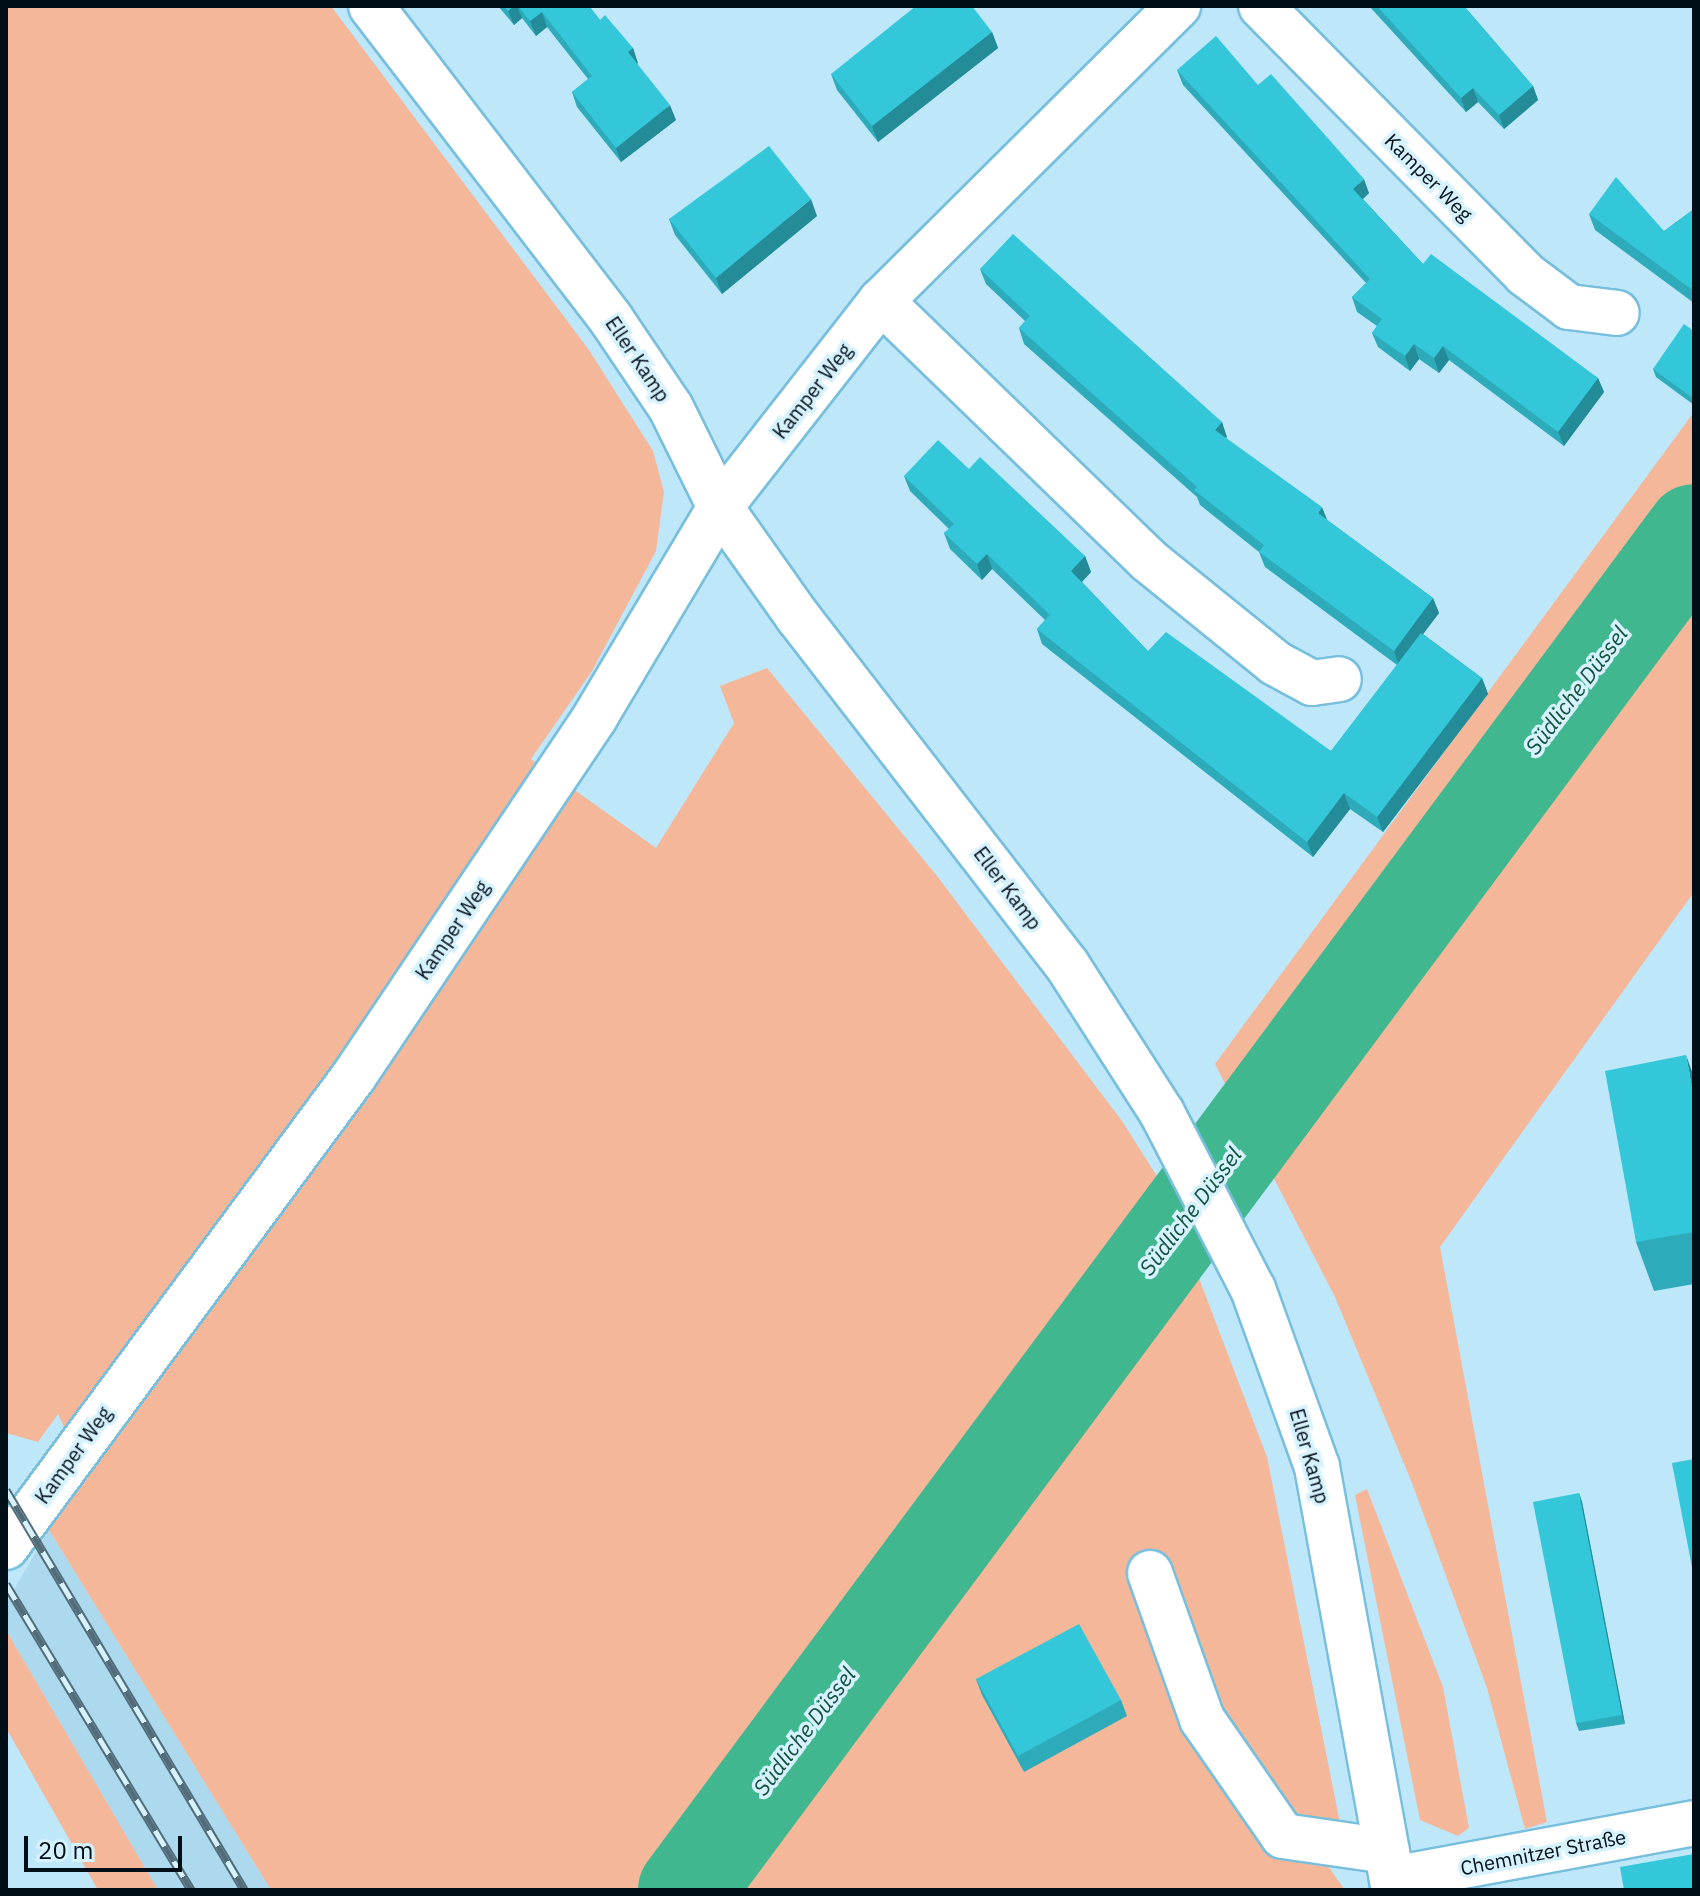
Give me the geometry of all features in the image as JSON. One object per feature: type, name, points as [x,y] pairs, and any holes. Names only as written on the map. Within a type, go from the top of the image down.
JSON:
[{"type":"street","name":"Eller Kamp","points":[[371,6],[611,319],[671,408],[720,507],[798,617],[1067,965],[1162,1113],[1253,1289],[1317,1467],[1391,1873]]},
{"type":"street","name":"Kamper Weg","points":[[6,1547],[354,1076],[595,717],[720,507],[881,301],[1178,6]]},
{"type":"street","name":"Kamper Weg","points":[[1261,6],[1525,274],[1569,307],[1617,313]]},
{"type":"street","points":[[881,301],[1169,578],[1275,663],[1312,683],[1339,679]]},
{"type":"street","name":"Chemnitzer Straße","points":[[1150,1573],[1202,1719],[1283,1836],[1391,1873],[1694,1823]]},
{"type":"shaded area","points":[[6,6],[331,6],[589,350],[653,451],[664,492],[656,551],[592,671],[531,759],[656,848],[734,723],[720,686],[767,668],[937,876],[1122,1121],[1165,1189],[1267,1457],[1340,1823],[1301,1828],[1345,1890],[271,1890],[49,1530],[74,1487],[88,1479],[58,1414],[38,1442],[6,1433]]},
{"type":"shaded area","points":[[1694,412],[1694,892],[1440,1247],[1547,1822],[1525,1829],[1487,1688],[1412,1483],[1335,1297],[1215,1064]]},
{"type":"shaded area","points":[[1367,1489],[1443,1687],[1469,1828],[1458,1836],[1420,1820],[1355,1495]]},
{"type":"shaded area","points":[[49,1530],[271,1890],[158,1890],[6,1630],[6,1603]]},
{"type":"shaded area","points":[[6,1630],[158,1890],[98,1890],[6,1728]]},
{"type":"building","points":[[518,6],[589,6],[600,20],[605,15],[633,48],[628,52],[670,105],[616,148],[572,92],[592,76],[542,12],[530,21]]},
{"type":"building","points":[[916,6],[972,6],[992,32],[872,126],[831,74]]},
{"type":"building","points":[[1377,6],[1464,6],[1533,86],[1499,115],[1473,88],[1461,98]]},
{"type":"building","points":[[1216,36],[1258,85],[1271,74],[1364,179],[1353,189],[1423,264],[1431,254],[1598,378],[1558,432],[1443,346],[1434,358],[1414,344],[1405,356],[1372,333],[1382,319],[1352,297],[1370,279],[1177,70]]},
{"type":"building","points":[[769,146],[811,199],[716,278],[669,219]]},
{"type":"building","points":[[1616,177],[1664,231],[1694,209],[1694,291],[1589,214]]},
{"type":"building","points":[[1013,234],[1222,422],[1215,430],[1322,507],[1318,513],[1433,598],[1394,651],[1259,552],[1264,545],[1194,490],[1197,487],[1019,328],[1030,316],[980,269]]},
{"type":"building","points":[[1684,324],[1694,331],[1694,399],[1653,369]]},
{"type":"building","points":[[938,440],[969,469],[980,457],[1085,556],[1071,571],[1148,651],[1166,632],[1331,751],[1421,633],[1482,678],[1377,817],[1344,793],[1307,842],[1037,629],[1050,615],[987,554],[977,564],[944,533],[954,524],[904,476]]},
{"type":"building","points":[[1686,1055],[1694,1098],[1694,1232],[1636,1242],[1605,1071]]},
{"type":"building","points":[[1694,1459],[1694,1578],[1672,1463]]},
{"type":"building","points":[[1579,1493],[1622,1715],[1576,1723],[1533,1502]]},
{"type":"building","points":[[1079,1624],[1121,1700],[1018,1756],[976,1679]]},
{"type":"building","points":[[1694,1854],[1694,1890],[1624,1890],[1620,1867]]},
{"type":"waterway","name":"Südliche Düssel","points":[[686,1890],[1694,532]]},
{"type":"railway","points":[[6,1490],[244,1890]]},
{"type":"railway","points":[[6,1584],[191,1890]]}]
